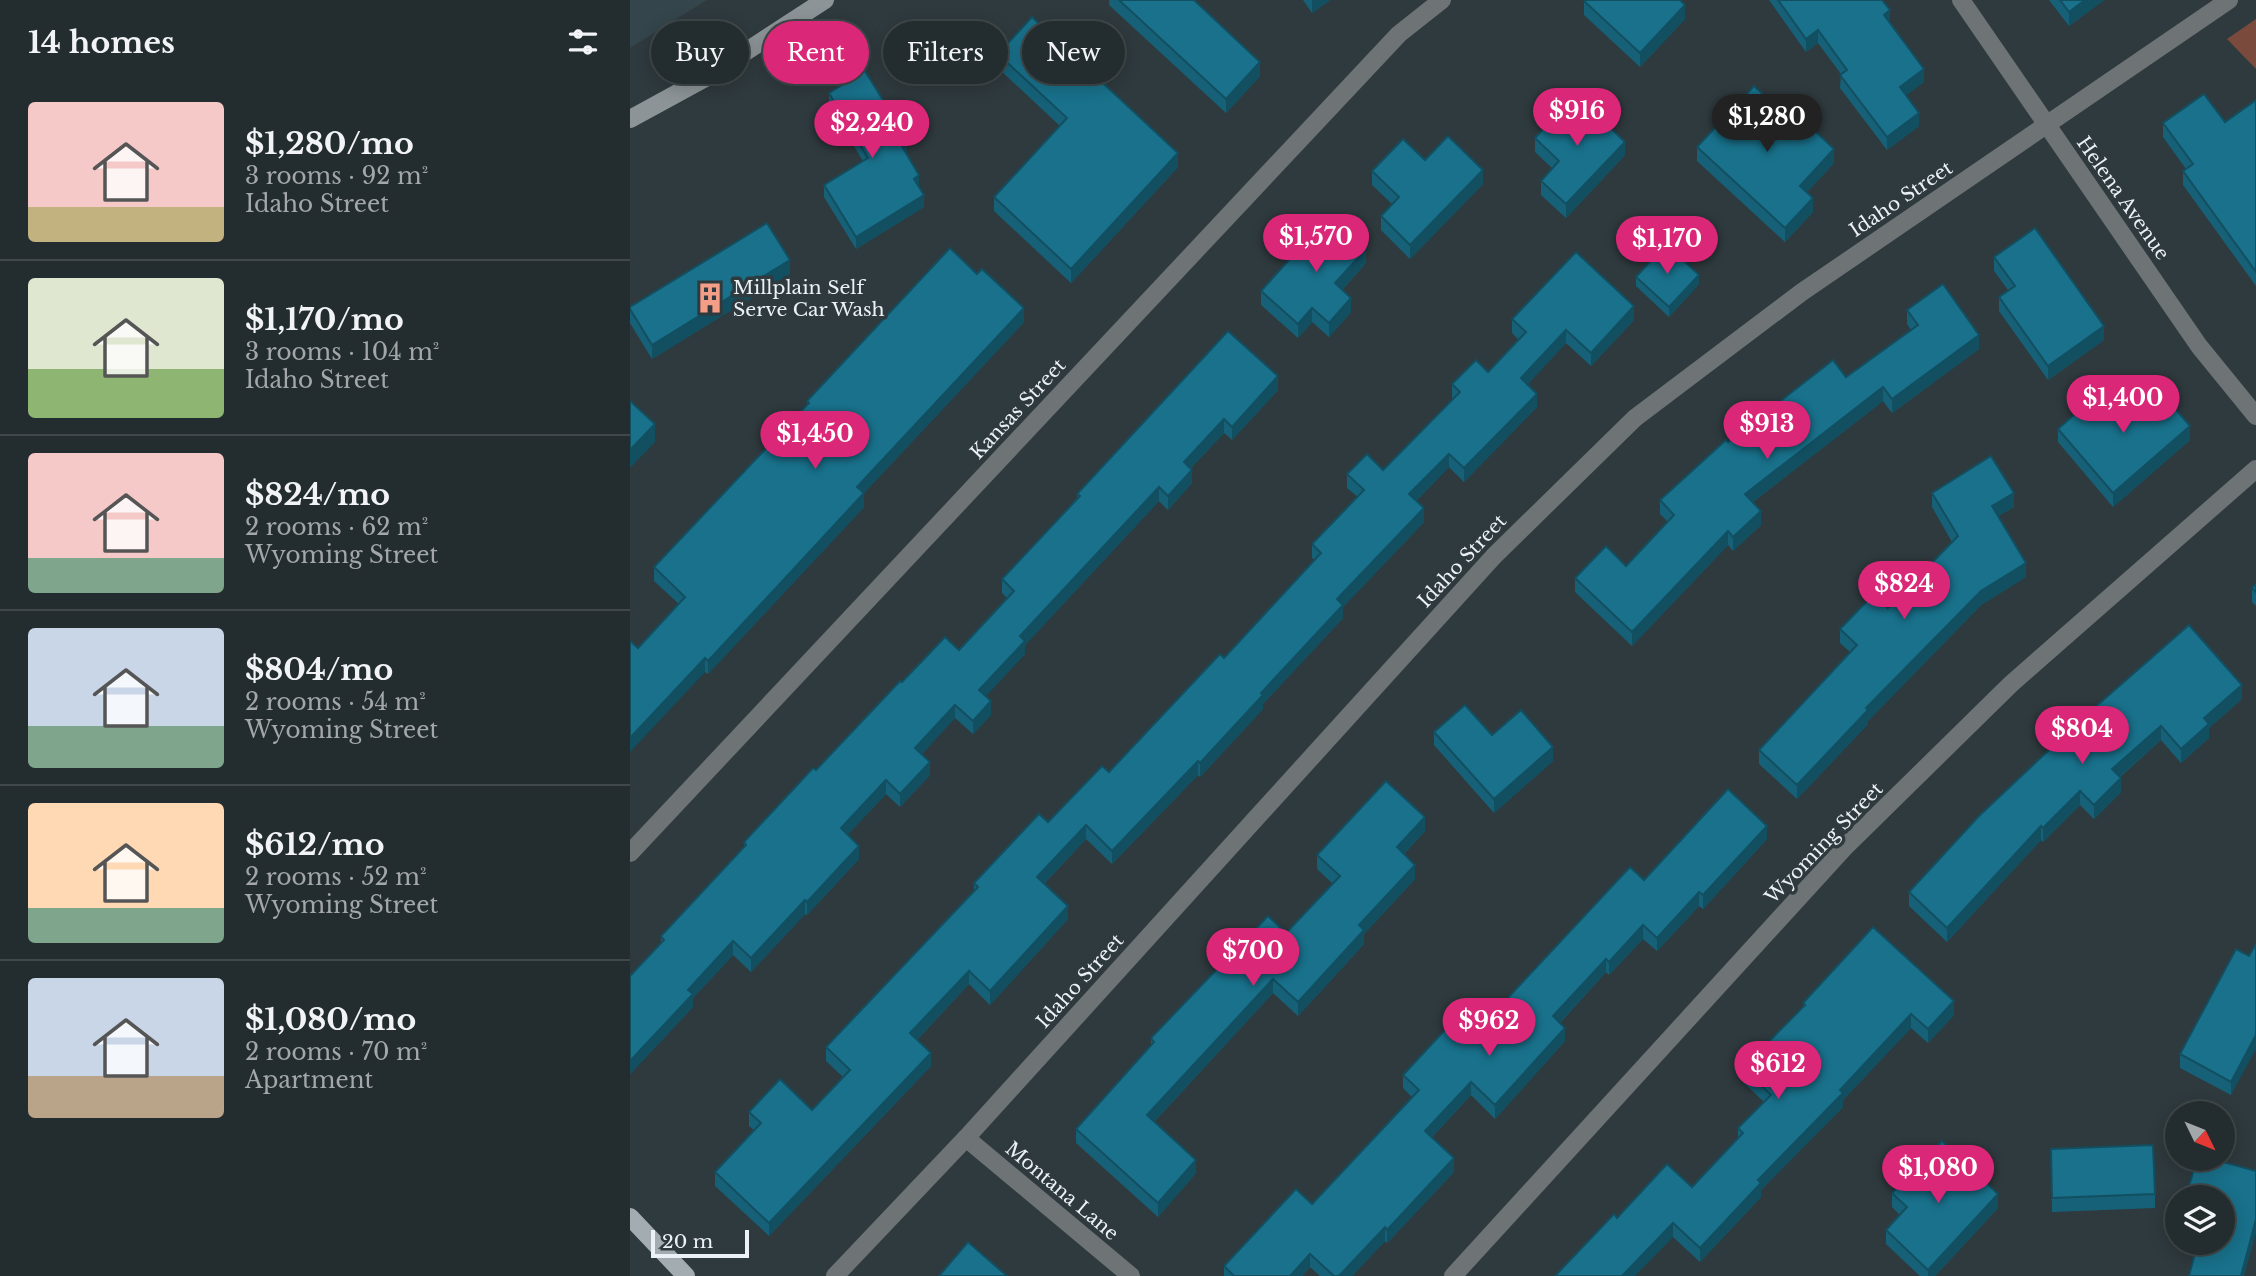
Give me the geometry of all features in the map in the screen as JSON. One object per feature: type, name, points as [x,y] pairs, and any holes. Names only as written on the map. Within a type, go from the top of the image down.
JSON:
[{"type":"main road","points":[[630,119],[707,76],[825,0]]},
{"type":"main road","points":[[630,1217],[686,1276]]},
{"type":"street","name":"Kansas Street","points":[[630,853],[1399,34],[1442,0]]},
{"type":"street","name":"Helena Avenue","points":[[1961,0],[2199,346],[2256,416]]},
{"type":"street","name":"Idaho Street","points":[[835,1276],[966,1138],[1493,556],[1635,418],[1802,292],[2229,0]]},
{"type":"street","name":"Wyoming Street","points":[[1453,1276],[1846,846],[2011,684],[2256,469]]},
{"type":"street","name":"Montana Lane","points":[[966,1138],[1131,1276]]},
{"type":"shaded area","points":[[630,0],[707,0],[673,21],[651,21],[651,35],[630,48]]},
{"type":"shaded area","points":[[2256,19],[2256,69],[2227,39]]},
{"type":"building","points":[[1119,0],[1194,0],[1260,62],[1226,99]]},
{"type":"building","points":[[1585,0],[1680,0],[1685,5],[1640,53]]},
{"type":"building","points":[[1778,0],[1882,0],[1890,10],[1884,15],[1924,69],[1900,87],[1919,113],[1887,137],[1840,75],[1847,70],[1818,30],[1806,39]]},
{"type":"building","points":[[2060,0],[2085,0],[2069,12]]},
{"type":"building","points":[[1022,28],[1022,76],[1008,63],[1008,43]]},
{"type":"building","points":[[869,77],[907,139],[900,143],[919,175],[914,179],[924,195],[856,237],[824,185],[868,158],[829,93],[844,84],[869,84]]},
{"type":"building","points":[[1030,84],[1104,84],[1178,153],[1071,269],[994,197],[1067,118]]},
{"type":"building","points":[[1754,86],[1791,120],[1797,114],[1834,149],[1800,186],[1813,198],[1785,228],[1697,147]]},
{"type":"building","points":[[1575,94],[1625,142],[1566,204],[1541,181],[1559,161],[1535,138]]},
{"type":"building","points":[[2204,94],[2225,122],[2256,100],[2256,272],[2183,171],[2193,164],[2163,123]]},
{"type":"building","points":[[1448,136],[1483,170],[1410,245],[1381,216],[1399,197],[1372,171],[1403,139],[1425,160]]},
{"type":"building","points":[[1329,215],[1366,249],[1335,283],[1351,298],[1329,323],[1312,308],[1298,324],[1261,291]]},
{"type":"building","name":"Millplain Self Serve Car Wash","points":[[767,223],[790,260],[652,345],[630,307]]},
{"type":"building","points":[[2035,228],[2104,326],[2048,366],[1999,297],[2015,286],[1994,257]]},
{"type":"building","points":[[1666,244],[1699,275],[1669,307],[1636,277]]},
{"type":"building","points":[[950,248],[977,274],[982,269],[1024,308],[857,487],[864,493],[708,661],[705,658],[630,738],[630,641],[638,648],[685,597],[654,567]]},
{"type":"building","points":[[1576,252],[1634,306],[1591,353],[1566,330],[1521,378],[1537,394],[1464,468],[1449,454],[1409,494],[1424,508],[1337,599],[1343,605],[1261,693],[1263,695],[1112,851],[1086,825],[1037,877],[1068,906],[990,991],[969,971],[910,1033],[931,1053],[769,1223],[715,1172],[761,1123],[749,1112],[780,1079],[812,1110],[850,1070],[826,1047],[978,887],[974,883],[1039,814],[1048,822],[1102,766],[1109,772],[1220,654],[1224,658],[1321,553],[1312,544],[1364,490],[1347,474],[1367,454],[1383,470],[1460,392],[1452,384],[1476,360],[1488,372],[1526,332],[1512,319]]},
{"type":"building","points":[[1943,284],[1979,335],[1892,399],[1883,387],[1745,494],[1761,511],[1733,537],[1728,531],[1632,632],[1575,578],[1606,546],[1626,566],[1674,515],[1660,500],[1726,440],[1728,442],[1833,360],[1846,377],[1918,325],[1907,310]]},
{"type":"building","points":[[1228,331],[1278,376],[1232,427],[1224,419],[1184,462],[1192,470],[1168,496],[1159,487],[1020,636],[1025,641],[979,690],[991,701],[973,721],[955,705],[915,748],[930,762],[900,794],[886,780],[841,828],[859,846],[807,902],[805,900],[751,958],[733,941],[688,990],[693,994],[630,1061],[630,976],[664,940],[661,936],[813,768],[816,770],[945,637],[959,650],[1014,591],[1002,579]]},
{"type":"building","points":[[2155,385],[2190,426],[2113,493],[2058,429],[2100,392],[2120,416]]},
{"type":"building","points":[[630,401],[655,424],[630,450]]},
{"type":"building","points":[[1991,456],[2014,493],[1992,506],[2026,563],[1981,591],[1866,708],[1868,710],[1797,785],[1759,750],[1857,645],[1840,629],[1874,594],[1888,608],[1958,536],[1932,493]]},
{"type":"building","points":[[2189,625],[2242,685],[2204,718],[2209,724],[2181,749],[2161,726],[2112,769],[2121,778],[2094,805],[2080,791],[2043,828],[2041,826],[1947,928],[1909,892],[1979,816],[2085,716]]},
{"type":"building","points":[[1465,705],[1492,735],[1521,710],[1553,747],[1494,799],[1434,732]]},
{"type":"building","points":[[1386,781],[1425,817],[1397,847],[1415,865],[1359,925],[1364,930],[1298,1002],[1273,979],[1147,1115],[1196,1160],[1158,1203],[1076,1129],[1154,1042],[1151,1038],[1268,916],[1286,933],[1340,876],[1317,855]]},
{"type":"building","points":[[1728,789],[1767,826],[1703,895],[1699,892],[1657,938],[1643,925],[1609,962],[1606,959],[1553,1016],[1565,1028],[1495,1105],[1471,1082],[1425,1131],[1454,1158],[1387,1230],[1385,1227],[1339,1276],[1334,1276],[1310,1254],[1290,1276],[1234,1276],[1224,1266],[1296,1189],[1312,1204],[1419,1090],[1403,1075],[1459,1015],[1477,1031],[1630,867],[1644,880]]},
{"type":"building","points":[[1873,927],[1954,1001],[1928,1029],[1911,1014],[1840,1090],[1843,1093],[1758,1180],[1761,1183],[1700,1248],[1673,1223],[1622,1276],[1555,1276],[1614,1214],[1617,1218],[1667,1164],[1692,1187],[1743,1133],[1738,1128],[1771,1095],[1743,1068],[1805,1005],[1803,1003]]},
{"type":"building","points":[[2256,944],[2256,1035],[2231,1082],[2180,1054],[2236,949],[2249,956]]},
{"type":"building","points":[[1942,1141],[1998,1194],[1928,1270],[1886,1230],[1907,1207],[1892,1193]]},
{"type":"building","points":[[2153,1145],[2155,1194],[2052,1198],[2051,1149]]},
{"type":"building","points":[[2235,1165],[2256,1171],[2256,1219],[2241,1276],[2189,1276],[2195,1255],[2235,1255],[2235,1185],[2189,1185],[2193,1171],[2235,1171]]},
{"type":"building","points":[[968,1242],[1007,1276],[939,1276]]},
{"type":"place","name":"Millplain Self Serve Car Wash","points":[[710,298]]}]
